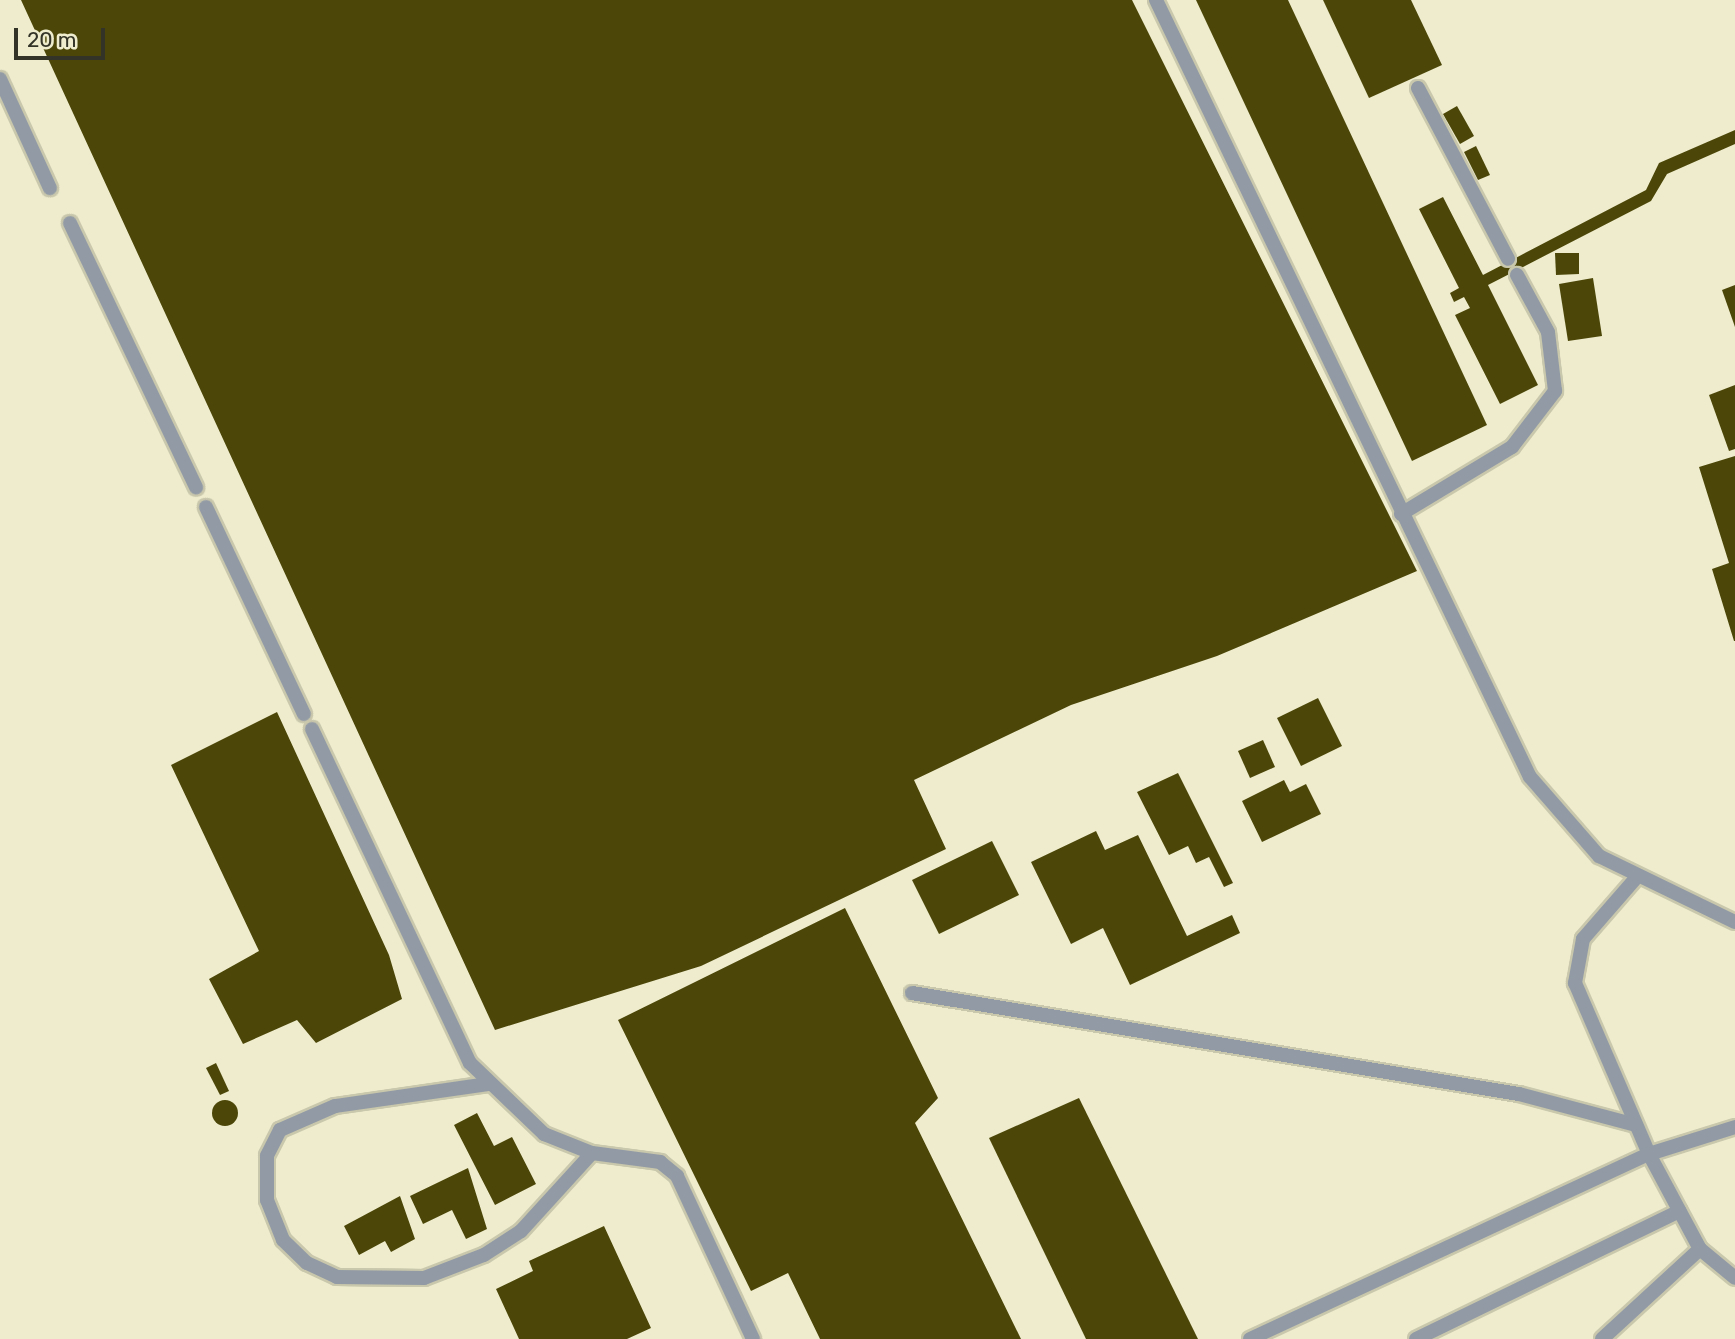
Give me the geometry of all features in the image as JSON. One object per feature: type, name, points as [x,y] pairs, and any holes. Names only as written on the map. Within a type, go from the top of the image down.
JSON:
[{"type":"lane","points":[[1156,0],[1240,165],[1401,514],[1530,777],[1562,821],[1636,878],[1735,922]]},
{"type":"lane","points":[[0,79],[50,188]]},
{"type":"lane","points":[[1418,88],[1508,259]]},
{"type":"lane","points":[[70,223],[196,486]]},
{"type":"lane","points":[[1401,514],[1513,447],[1555,391],[1548,332],[1517,275]]},
{"type":"lane","points":[[206,507],[304,714]]},
{"type":"lane","points":[[312,729],[456,1037],[488,1084],[544,1134],[592,1153],[637,1156],[677,1175],[753,1339]]},
{"type":"lane","points":[[1636,878],[1583,939],[1575,962],[1582,1007],[1649,1154],[1700,1249],[1735,1278]]},
{"type":"lane","points":[[912,993],[1519,1094],[1636,1125]]},
{"type":"lane","points":[[488,1084],[335,1106],[280,1130],[267,1156],[267,1200],[283,1240],[307,1263],[337,1277],[424,1278],[484,1255],[521,1231],[592,1153]]},
{"type":"lane","points":[[1250,1339],[1649,1154],[1735,1127]]},
{"type":"lane","points":[[1416,1339],[1680,1211]]},
{"type":"lane","points":[[1602,1339],[1700,1249]]},
{"type":"building","points":[[21,0],[1132,0],[1417,571],[1217,656],[1071,705],[914,780],[946,849],[701,966],[495,1030]]},
{"type":"building","points":[[1196,0],[1288,0],[1487,425],[1412,461]]},
{"type":"building","points":[[1323,0],[1411,0],[1442,65],[1369,98]]},
{"type":"building","points":[[1457,106],[1474,136],[1460,144],[1443,114]]},
{"type":"building","points":[[1735,130],[1735,144],[1667,174],[1651,201],[1488,285],[1538,385],[1500,404],[1455,315],[1470,308],[1464,297],[1454,302],[1450,293],[1459,288],[1419,209],[1443,197],[1483,275],[1646,190],[1659,163]]},
{"type":"building","points":[[1476,146],[1490,175],[1478,180],[1464,152]]},
{"type":"building","points":[[1555,253],[1579,253],[1579,274],[1556,275]]},
{"type":"building","points":[[1593,278],[1602,336],[1568,341],[1559,284]]},
{"type":"building","points":[[1735,285],[1735,327],[1722,290]]},
{"type":"building","points":[[1735,385],[1735,449],[1729,451],[1709,395]]},
{"type":"building","points":[[1735,456],[1734,641],[1712,569],[1729,563],[1699,467]]},
{"type":"building","points":[[1318,698],[1342,746],[1301,766],[1277,718]]},
{"type":"building","points":[[277,712],[389,955],[402,999],[316,1043],[297,1020],[243,1044],[209,979],[259,951],[171,765]]},
{"type":"building","points":[[1263,740],[1275,767],[1250,778],[1238,751]]},
{"type":"building","points":[[1178,773],[1233,883],[1224,887],[1209,857],[1196,863],[1188,846],[1169,855],[1137,792]]},
{"type":"building","points":[[1284,780],[1290,792],[1306,784],[1321,814],[1262,842],[1242,801]]},
{"type":"building","points":[[1096,831],[1105,850],[1138,835],[1187,936],[1232,915],[1240,933],[1130,985],[1103,928],[1071,944],[1031,862]]},
{"type":"building","points":[[992,841],[1019,895],[939,934],[912,880]]},
{"type":"building","points":[[845,908],[938,1098],[915,1123],[1021,1339],[820,1339],[788,1273],[751,1291],[618,1020]]},
{"type":"building","points":[[216,1063],[229,1091],[220,1095],[206,1068]]},
{"type":"building","points":[[1079,1098],[1198,1339],[1086,1339],[989,1138]]},
{"type":"building","points":[[225,1100],[234,1104],[238,1113],[234,1122],[225,1126],[216,1122],[212,1113],[216,1104]]},
{"type":"building","points":[[477,1113],[494,1146],[512,1137],[536,1184],[495,1205],[454,1125]]},
{"type":"building","points":[[468,1168],[487,1229],[466,1239],[452,1210],[423,1224],[410,1196]]},
{"type":"building","points":[[400,1196],[415,1239],[391,1252],[385,1241],[359,1255],[344,1226]]},
{"type":"building","points":[[604,1226],[651,1328],[627,1339],[519,1339],[496,1289],[533,1271],[529,1261]]}]
